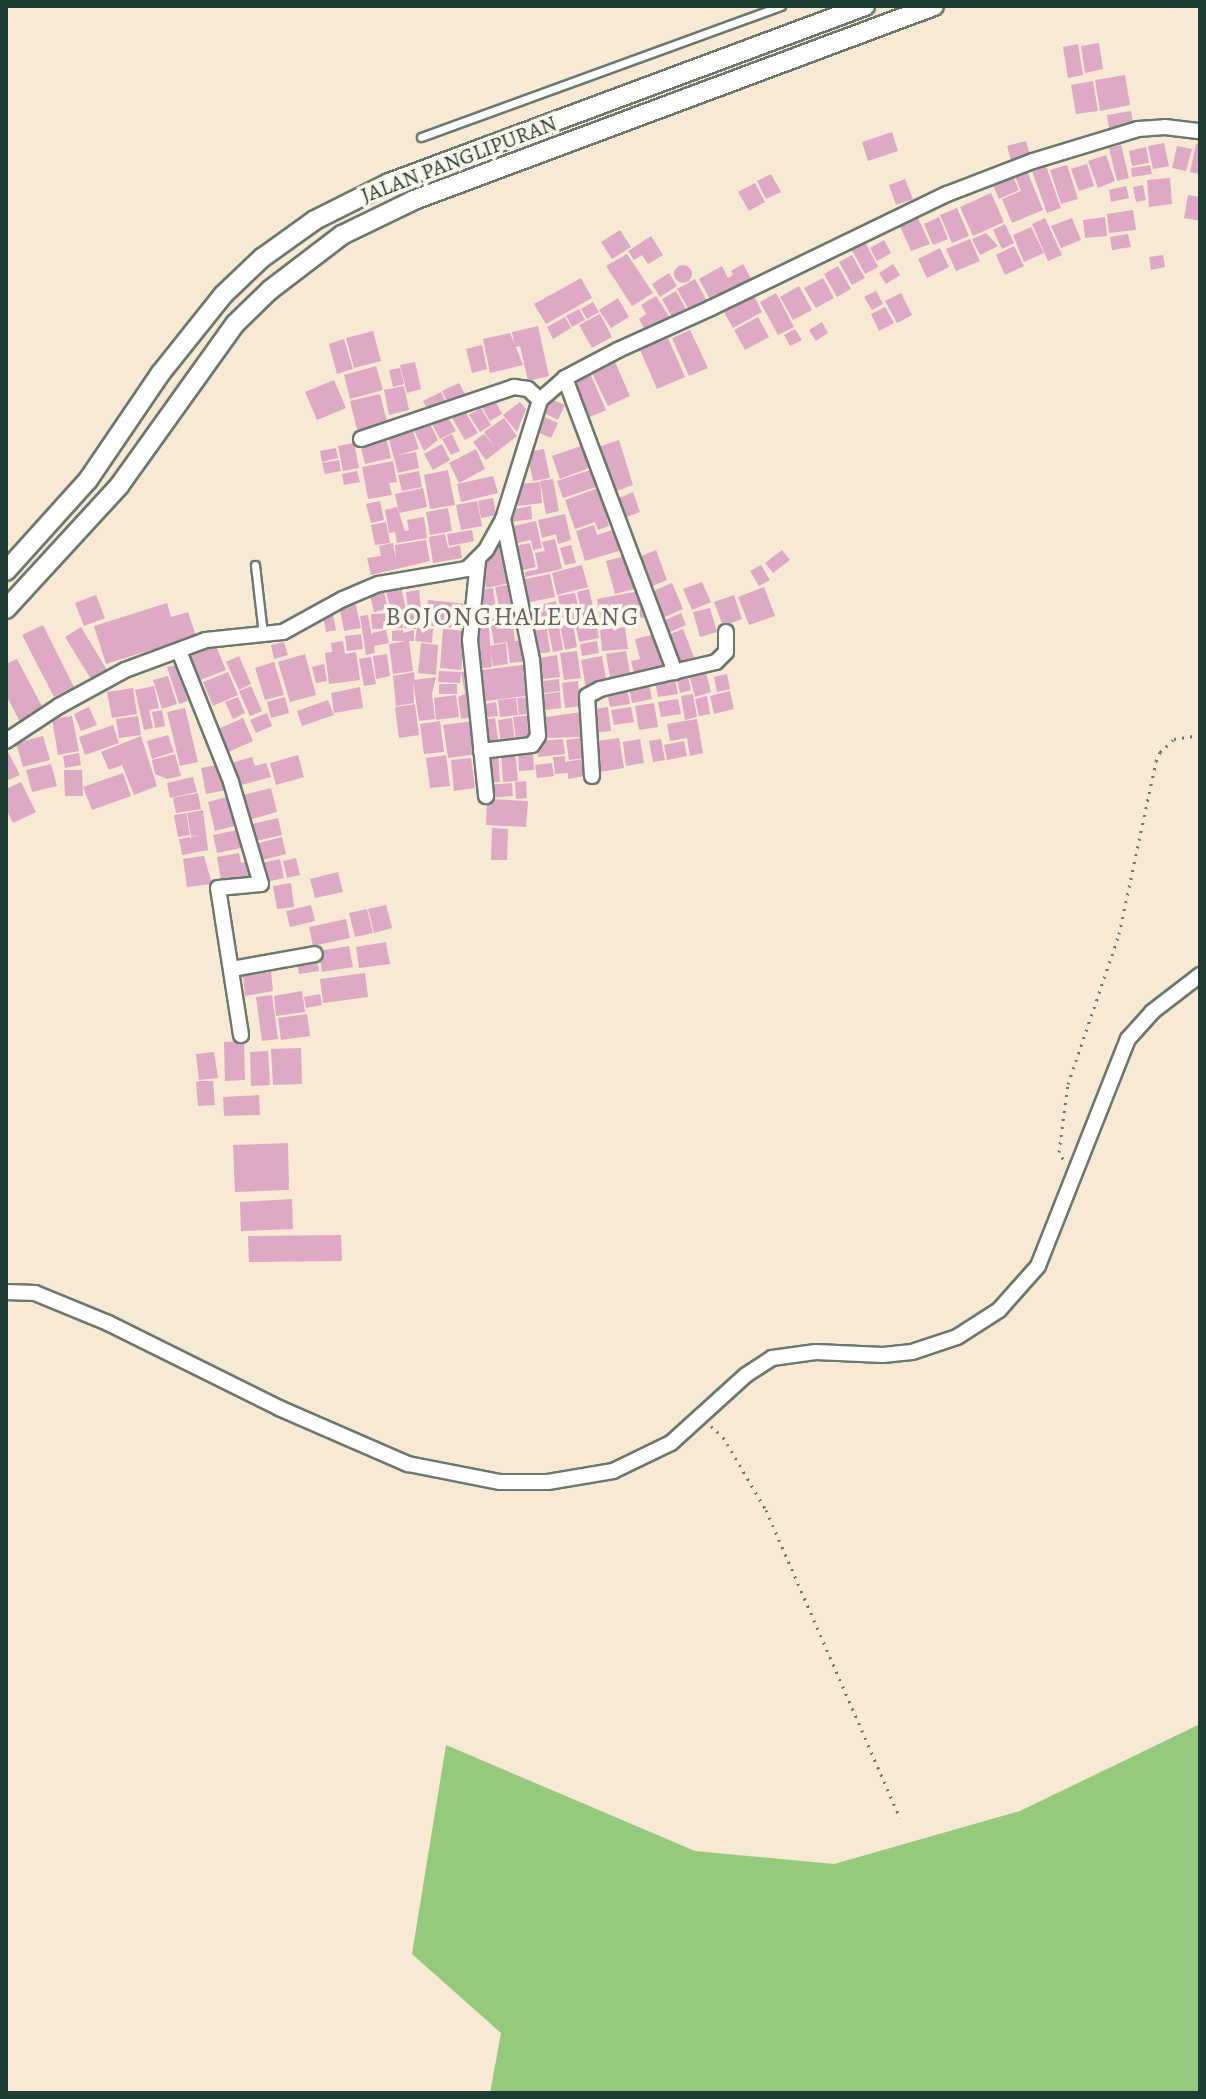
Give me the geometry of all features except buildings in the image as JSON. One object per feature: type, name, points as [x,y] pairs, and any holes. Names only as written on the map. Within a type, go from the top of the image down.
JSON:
[{"type":"main road","name":"JALAN PANGLIPURAN","points":[[6,609],[119,486],[235,324],[313,254],[368,220],[414,200],[934,6]]},
{"type":"main road","name":"JALAN PANGLIPURAN","points":[[6,571],[88,480],[195,328],[262,258],[315,220],[389,183],[856,8]]},
{"type":"main road","points":[[598,105],[606,128]]},
{"type":"street","points":[[6,741],[86,690],[125,670],[206,640],[263,636],[303,623],[343,599],[379,584],[452,574],[467,569],[478,560],[503,519],[540,400],[565,378],[947,194],[1033,161],[1138,129],[1165,127],[1200,131]]},
{"type":"street","points":[[565,378],[675,672]]},
{"type":"street","points":[[361,439],[514,387],[528,389],[540,400]]},
{"type":"street","points":[[481,751],[532,745],[538,736],[532,660],[503,519]]},
{"type":"street","points":[[478,560],[470,640],[486,796]]},
{"type":"street","points":[[592,776],[587,696],[600,689],[723,658],[726,632]]},
{"type":"street","points":[[179,651],[231,782],[261,884],[218,888],[241,1035]]},
{"type":"street","points":[[232,969],[315,954]]},
{"type":"street","points":[[6,1292],[35,1293],[65,1305],[350,1440],[408,1464],[500,1482],[548,1482],[613,1471],[655,1453],[701,1417],[746,1375],[772,1358],[816,1352],[883,1355],[912,1352],[957,1337],[985,1321],[1011,1300],[1038,1266],[1128,1039],[1152,1012],[1200,975]]},
{"type":"lane","points":[[421,137],[781,6]]},
{"type":"lane","points":[[255,565],[263,636]]},
{"type":"path","points":[[1074,1175],[1059,1152],[1066,1096],[1074,1060],[1119,934],[1140,846],[1153,771],[1166,745],[1174,739],[1200,735]]},
{"type":"path","points":[[701,1417],[723,1437],[766,1510],[900,1818]]},
{"type":"green space","points":[[1200,1724],[1200,2093],[490,2093],[501,2033],[412,1954],[446,1745],[695,1851],[834,1864],[1020,1811]]},
{"type":"district","name":"BOJONGHALEUANG","points":[[513,617]]}]
